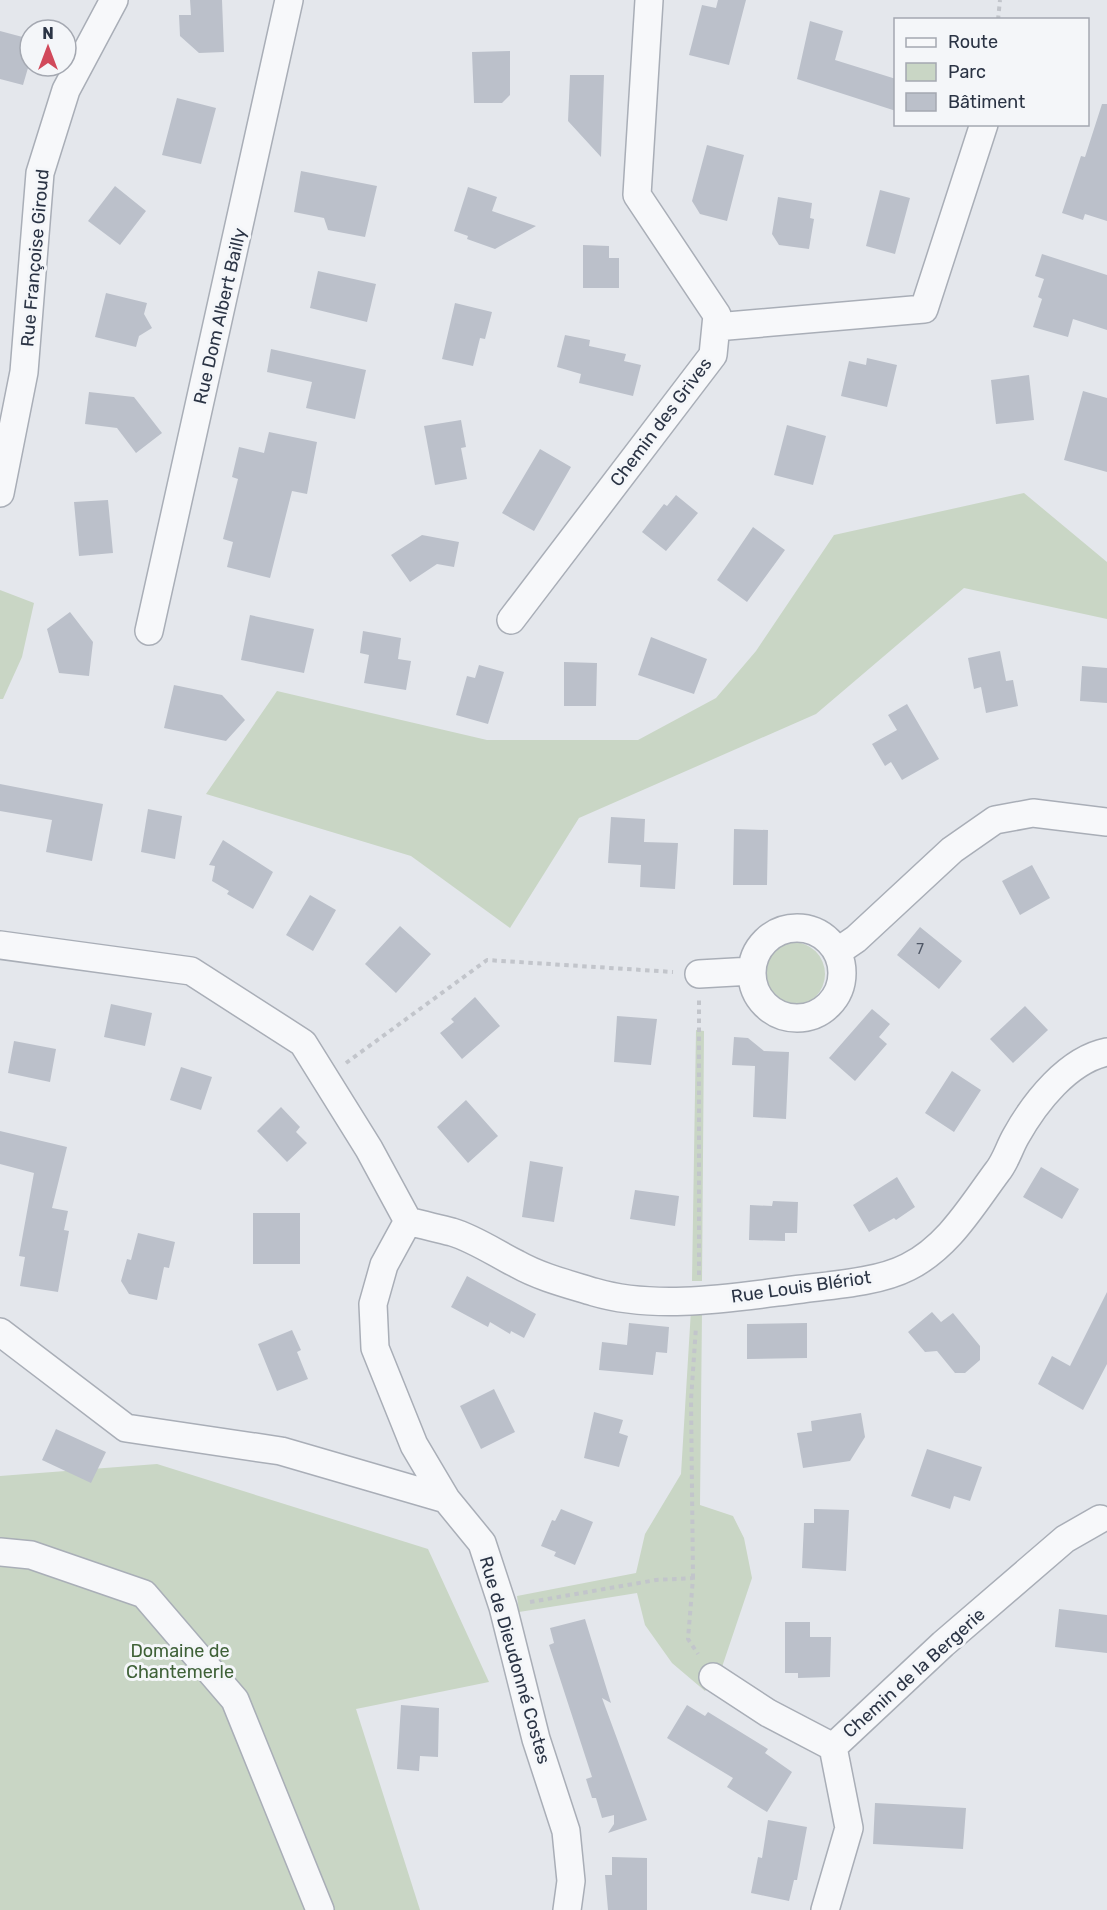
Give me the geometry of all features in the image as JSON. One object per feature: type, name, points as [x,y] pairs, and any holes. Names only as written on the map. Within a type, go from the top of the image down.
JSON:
[{"type":"street","name":"Rue Françoise Giroud","points":[[0,493],[24,372],[40,173],[66,90],[114,0]]},
{"type":"street","name":"Rue Dom Albert Bailly","points":[[149,631],[289,0]]},
{"type":"street","name":"Chemin des Grives","points":[[511,620],[713,355],[717,315],[637,195],[649,0]]},
{"type":"street","points":[[716,327],[924,309],[983,126]]},
{"type":"street","points":[[837,952],[856,939],[952,850],[995,820],[1033,813],[1107,822]]},
{"type":"street","points":[[802,928],[816,932],[828,940],[837,952],[842,966],[842,981],[837,995],[827,1007],[807,1017],[784,1017],[771,1010],[760,999],[753,986],[752,970],[755,956],[762,944],[787,929],[802,928]]},
{"type":"street","points":[[0,945],[191,970],[303,1043],[369,1149],[408,1221]]},
{"type":"street","points":[[699,974],[752,970]]},
{"type":"street","name":"Rue Louis Blériot","points":[[408,1221],[453,1232],[484,1245],[518,1265],[597,1293],[623,1297],[698,1301],[850,1283],[907,1268],[943,1244],[1003,1164],[1016,1136],[1037,1105],[1069,1071],[1093,1055],[1107,1052]]},
{"type":"street","name":"Rue de Dieudonné Costes","points":[[408,1221],[384,1265],[373,1304],[375,1348],[414,1445],[446,1499],[482,1543],[503,1607],[536,1739],[566,1831],[571,1881],[567,1910]]},
{"type":"street","points":[[0,1332],[126,1428],[281,1451],[446,1499]]},
{"type":"street","name":"Chemin de la Bergerie","points":[[825,1910],[849,1828],[833,1747],[943,1644],[1065,1539],[1100,1519]]},
{"type":"street","points":[[0,1552],[31,1555],[144,1593],[235,1700],[320,1910]]},
{"type":"street","points":[[713,1677],[768,1713],[833,1747]]},
{"type":"path","points":[[998,18],[1000,0]]},
{"type":"path","points":[[325,1078],[487,960],[699,974],[698,1301],[691,1400],[693,1578],[687,1639],[713,1677]]},
{"type":"path","points":[[522,1604],[656,1580],[693,1578]]},
{"type":"green space","points":[[1024,493],[1107,562],[1107,619],[964,588],[816,714],[579,818],[510,928],[411,856],[206,794],[277,691],[487,740],[638,740],[716,698],[756,651],[834,535]]},
{"type":"green space","points":[[0,590],[34,603],[22,657],[3,699],[0,699]]},
{"type":"green space","points":[[793,942],[811,947],[816,951],[820,956],[825,974],[820,992],[816,997],[811,1001],[793,1006],[775,1001],[770,997],[766,992],[761,974],[766,956],[770,951],[775,947]]},
{"type":"green space","points":[[696,1030],[704,1031],[702,1281],[692,1281]]},
{"type":"green space","points":[[691,1310],[702,1311],[700,1505],[733,1516],[744,1538],[752,1578],[722,1667],[705,1691],[672,1663],[645,1625],[637,1593],[519,1612],[517,1596],[636,1573],[645,1534],[681,1474]]},
{"type":"green space","name":"Domaine de Chantemerle","points":[[157,1464],[428,1549],[489,1682],[356,1709],[420,1910],[0,1910],[0,1476]]},
{"type":"building","points":[[190,0],[222,0],[224,52],[199,53],[180,36],[179,15],[191,15]]},
{"type":"building","points":[[718,0],[746,0],[729,65],[689,55],[702,5],[716,8]]},
{"type":"building","points":[[810,21],[843,31],[835,60],[894,78],[894,110],[797,79]]},
{"type":"building","points":[[0,31],[18,36],[18,78],[25,78],[23,85],[0,79]]},
{"type":"building","points":[[510,51],[510,95],[502,103],[474,103],[472,52]]},
{"type":"building","points":[[570,75],[604,75],[601,157],[568,121]]},
{"type":"building","points":[[177,98],[216,108],[201,164],[162,155]]},
{"type":"building","points":[[1102,104],[1107,104],[1107,221],[1085,214],[1083,220],[1062,213],[1081,156],[1085,157]]},
{"type":"building","points":[[707,145],[744,155],[727,221],[700,214],[692,201]]},
{"type":"building","points":[[301,171],[377,186],[365,237],[328,230],[324,218],[294,212]]},
{"type":"building","points":[[115,186],[146,211],[120,245],[88,221]]},
{"type":"building","points":[[468,187],[497,197],[492,211],[536,226],[495,249],[467,239],[468,236],[454,231]]},
{"type":"building","points":[[880,190],[910,198],[895,254],[866,246]]},
{"type":"building","points":[[778,197],[812,203],[810,218],[814,219],[809,249],[779,245],[772,234]]},
{"type":"building","points":[[583,245],[609,246],[609,258],[619,258],[619,288],[583,288]]},
{"type":"building","points":[[1042,254],[1107,275],[1107,330],[1073,319],[1068,337],[1033,327],[1042,299],[1038,297],[1044,279],[1035,276]]},
{"type":"building","points":[[318,271],[376,284],[367,322],[310,308]]},
{"type":"building","points":[[106,293],[147,303],[144,314],[152,328],[139,336],[136,347],[95,337]]},
{"type":"building","points":[[455,303],[492,312],[485,339],[480,338],[473,366],[442,359]]},
{"type":"building","points":[[565,335],[590,340],[589,346],[626,354],[624,361],[641,365],[633,396],[579,383],[581,374],[557,367]]},
{"type":"building","points":[[271,349],[366,370],[355,419],[306,408],[312,382],[267,372]]},
{"type":"building","points":[[867,358],[897,365],[887,407],[841,396],[849,361],[866,365]]},
{"type":"building","points":[[1029,375],[1034,420],[996,424],[991,380]]},
{"type":"building","points":[[1083,391],[1107,398],[1107,472],[1064,460]]},
{"type":"building","points":[[89,392],[134,397],[162,433],[136,453],[117,428],[85,424]]},
{"type":"building","points":[[461,420],[466,447],[461,448],[467,479],[435,485],[424,426]]},
{"type":"building","points":[[787,425],[826,436],[813,485],[774,475]]},
{"type":"building","points":[[269,432],[317,442],[307,494],[292,491],[270,578],[227,567],[233,542],[223,539],[238,479],[232,477],[239,447],[264,453]]},
{"type":"building","points":[[540,449],[571,467],[534,531],[502,513]]},
{"type":"building","points":[[676,495],[698,513],[666,551],[642,532],[664,504],[667,506]]},
{"type":"building","points":[[108,500],[113,553],[79,556],[74,502]]},
{"type":"building","points":[[753,527],[785,550],[747,602],[717,580]]},
{"type":"building","points":[[422,535],[459,542],[454,567],[437,564],[410,582],[391,555]]},
{"type":"building","points":[[70,612],[93,642],[89,676],[59,673],[47,629]]},
{"type":"building","points":[[250,615],[314,629],[304,673],[241,660]]},
{"type":"building","points":[[363,631],[401,638],[398,659],[411,661],[406,690],[364,683],[369,655],[360,653]]},
{"type":"building","points":[[651,637],[707,659],[694,694],[638,675]]},
{"type":"building","points":[[1000,651],[1006,681],[1013,680],[1018,706],[986,713],[981,687],[974,689],[968,658]]},
{"type":"building","points":[[564,662],[597,663],[596,706],[564,706]]},
{"type":"building","points":[[479,665],[504,672],[488,724],[456,715],[467,676],[475,678]]},
{"type":"building","points":[[1082,666],[1107,668],[1107,703],[1080,701]]},
{"type":"building","points":[[174,685],[222,695],[245,720],[226,741],[164,728]]},
{"type":"building","points":[[907,704],[939,759],[902,780],[891,762],[885,766],[872,744],[897,730],[888,715]]},
{"type":"building","points":[[0,784],[103,804],[92,861],[46,852],[52,820],[0,811]]},
{"type":"building","points":[[148,809],[182,816],[175,859],[141,852]]},
{"type":"building","points":[[611,817],[645,819],[644,842],[678,843],[675,889],[640,887],[641,865],[608,863]]},
{"type":"building","points":[[734,829],[768,830],[767,885],[733,885]]},
{"type":"building","points":[[223,840],[273,872],[253,909],[227,894],[229,891],[212,881],[215,866],[209,865]]},
{"type":"building","points":[[1032,865],[1050,898],[1020,915],[1002,881]]},
{"type":"building","points":[[310,895],[336,910],[313,951],[286,935]]},
{"type":"building","points":[[400,926],[431,954],[396,993],[365,964]]},
{"type":"building","points":[[920,927],[962,961],[939,989],[897,955]]},
{"type":"building","points":[[475,997],[500,1026],[462,1059],[440,1033],[454,1022],[451,1019]]},
{"type":"building","points":[[111,1004],[152,1013],[145,1046],[104,1037]]},
{"type":"building","points":[[1025,1006],[1048,1030],[1013,1063],[990,1039]]},
{"type":"building","points":[[872,1009],[890,1024],[879,1037],[887,1044],[855,1081],[829,1058]]},
{"type":"building","points":[[617,1016],[657,1019],[651,1065],[614,1062]]},
{"type":"building","points":[[734,1037],[748,1038],[764,1051],[789,1052],[786,1119],[753,1117],[755,1066],[732,1065]]},
{"type":"building","points":[[14,1041],[56,1049],[50,1082],[8,1073]]},
{"type":"building","points":[[181,1067],[212,1077],[201,1110],[170,1100]]},
{"type":"building","points":[[952,1071],[981,1090],[954,1132],[925,1113]]},
{"type":"building","points":[[466,1100],[498,1136],[468,1163],[437,1127]]},
{"type":"building","points":[[281,1107],[300,1127],[296,1132],[307,1143],[287,1162],[257,1131]]},
{"type":"building","points":[[0,1131],[67,1147],[52,1208],[68,1211],[64,1230],[69,1231],[58,1292],[20,1286],[25,1257],[19,1256],[34,1173],[0,1164]]},
{"type":"building","points":[[530,1161],[563,1167],[554,1222],[522,1217]]},
{"type":"building","points":[[1041,1167],[1079,1189],[1062,1219],[1023,1197]]},
{"type":"building","points":[[897,1177],[915,1207],[896,1220],[894,1218],[869,1232],[853,1205]]},
{"type":"building","points":[[635,1190],[679,1196],[675,1226],[630,1219]]},
{"type":"building","points":[[773,1201],[798,1202],[797,1233],[785,1233],[785,1241],[749,1240],[750,1205],[772,1206]]},
{"type":"building","points":[[253,1213],[300,1213],[300,1264],[253,1264]]},
{"type":"building","points":[[138,1233],[175,1242],[169,1268],[164,1267],[157,1300],[129,1294],[121,1281],[127,1259],[131,1260]]},
{"type":"building","points":[[467,1276],[536,1314],[524,1338],[511,1331],[510,1334],[490,1322],[488,1327],[451,1307]]},
{"type":"building","points":[[1107,1292],[1107,1364],[1083,1410],[1038,1384],[1052,1356],[1070,1366]]},
{"type":"building","points":[[932,1312],[941,1322],[953,1313],[980,1346],[980,1360],[965,1373],[955,1373],[937,1351],[925,1352],[908,1332]]},
{"type":"building","points":[[629,1323],[669,1327],[667,1353],[656,1352],[653,1375],[599,1370],[602,1342],[627,1345]]},
{"type":"building","points":[[807,1323],[807,1358],[747,1359],[747,1324]]},
{"type":"building","points":[[292,1330],[301,1350],[297,1352],[308,1379],[277,1391],[258,1344]]},
{"type":"building","points":[[494,1389],[515,1432],[481,1449],[460,1406]]},
{"type":"building","points":[[594,1412],[623,1420],[619,1433],[628,1436],[619,1467],[584,1458]]},
{"type":"building","points":[[861,1413],[865,1437],[850,1461],[803,1468],[797,1433],[812,1431],[811,1421]]},
{"type":"building","points":[[56,1429],[106,1452],[91,1483],[42,1460]]},
{"type":"building","points":[[927,1449],[982,1467],[970,1501],[954,1496],[950,1509],[911,1496]]},
{"type":"building","points":[[561,1509],[593,1522],[575,1565],[554,1556],[556,1552],[541,1546],[552,1520],[555,1521]]},
{"type":"building","points":[[814,1509],[849,1510],[846,1571],[802,1568],[804,1523],[814,1523]]},
{"type":"building","points":[[1059,1609],[1107,1615],[1107,1653],[1055,1647]]},
{"type":"building","points":[[585,1619],[611,1703],[602,1698],[647,1820],[608,1833],[614,1824],[614,1815],[602,1818],[596,1798],[592,1798],[586,1779],[592,1777],[549,1645],[554,1643],[550,1628]]},
{"type":"building","points":[[785,1622],[810,1622],[810,1637],[831,1637],[830,1677],[798,1678],[798,1673],[785,1673]]},
{"type":"building","points":[[401,1705],[439,1708],[438,1757],[420,1756],[419,1771],[397,1769]]},
{"type":"building","points":[[687,1705],[705,1716],[708,1712],[768,1749],[765,1753],[792,1772],[767,1812],[727,1787],[733,1778],[667,1738]]},
{"type":"building","points":[[875,1803],[966,1808],[963,1849],[873,1844]]},
{"type":"building","points":[[768,1820],[807,1827],[797,1880],[794,1880],[789,1901],[751,1893],[758,1857],[762,1858]]},
{"type":"building","points":[[612,1857],[647,1858],[647,1910],[608,1910],[605,1875],[612,1875]]}]
